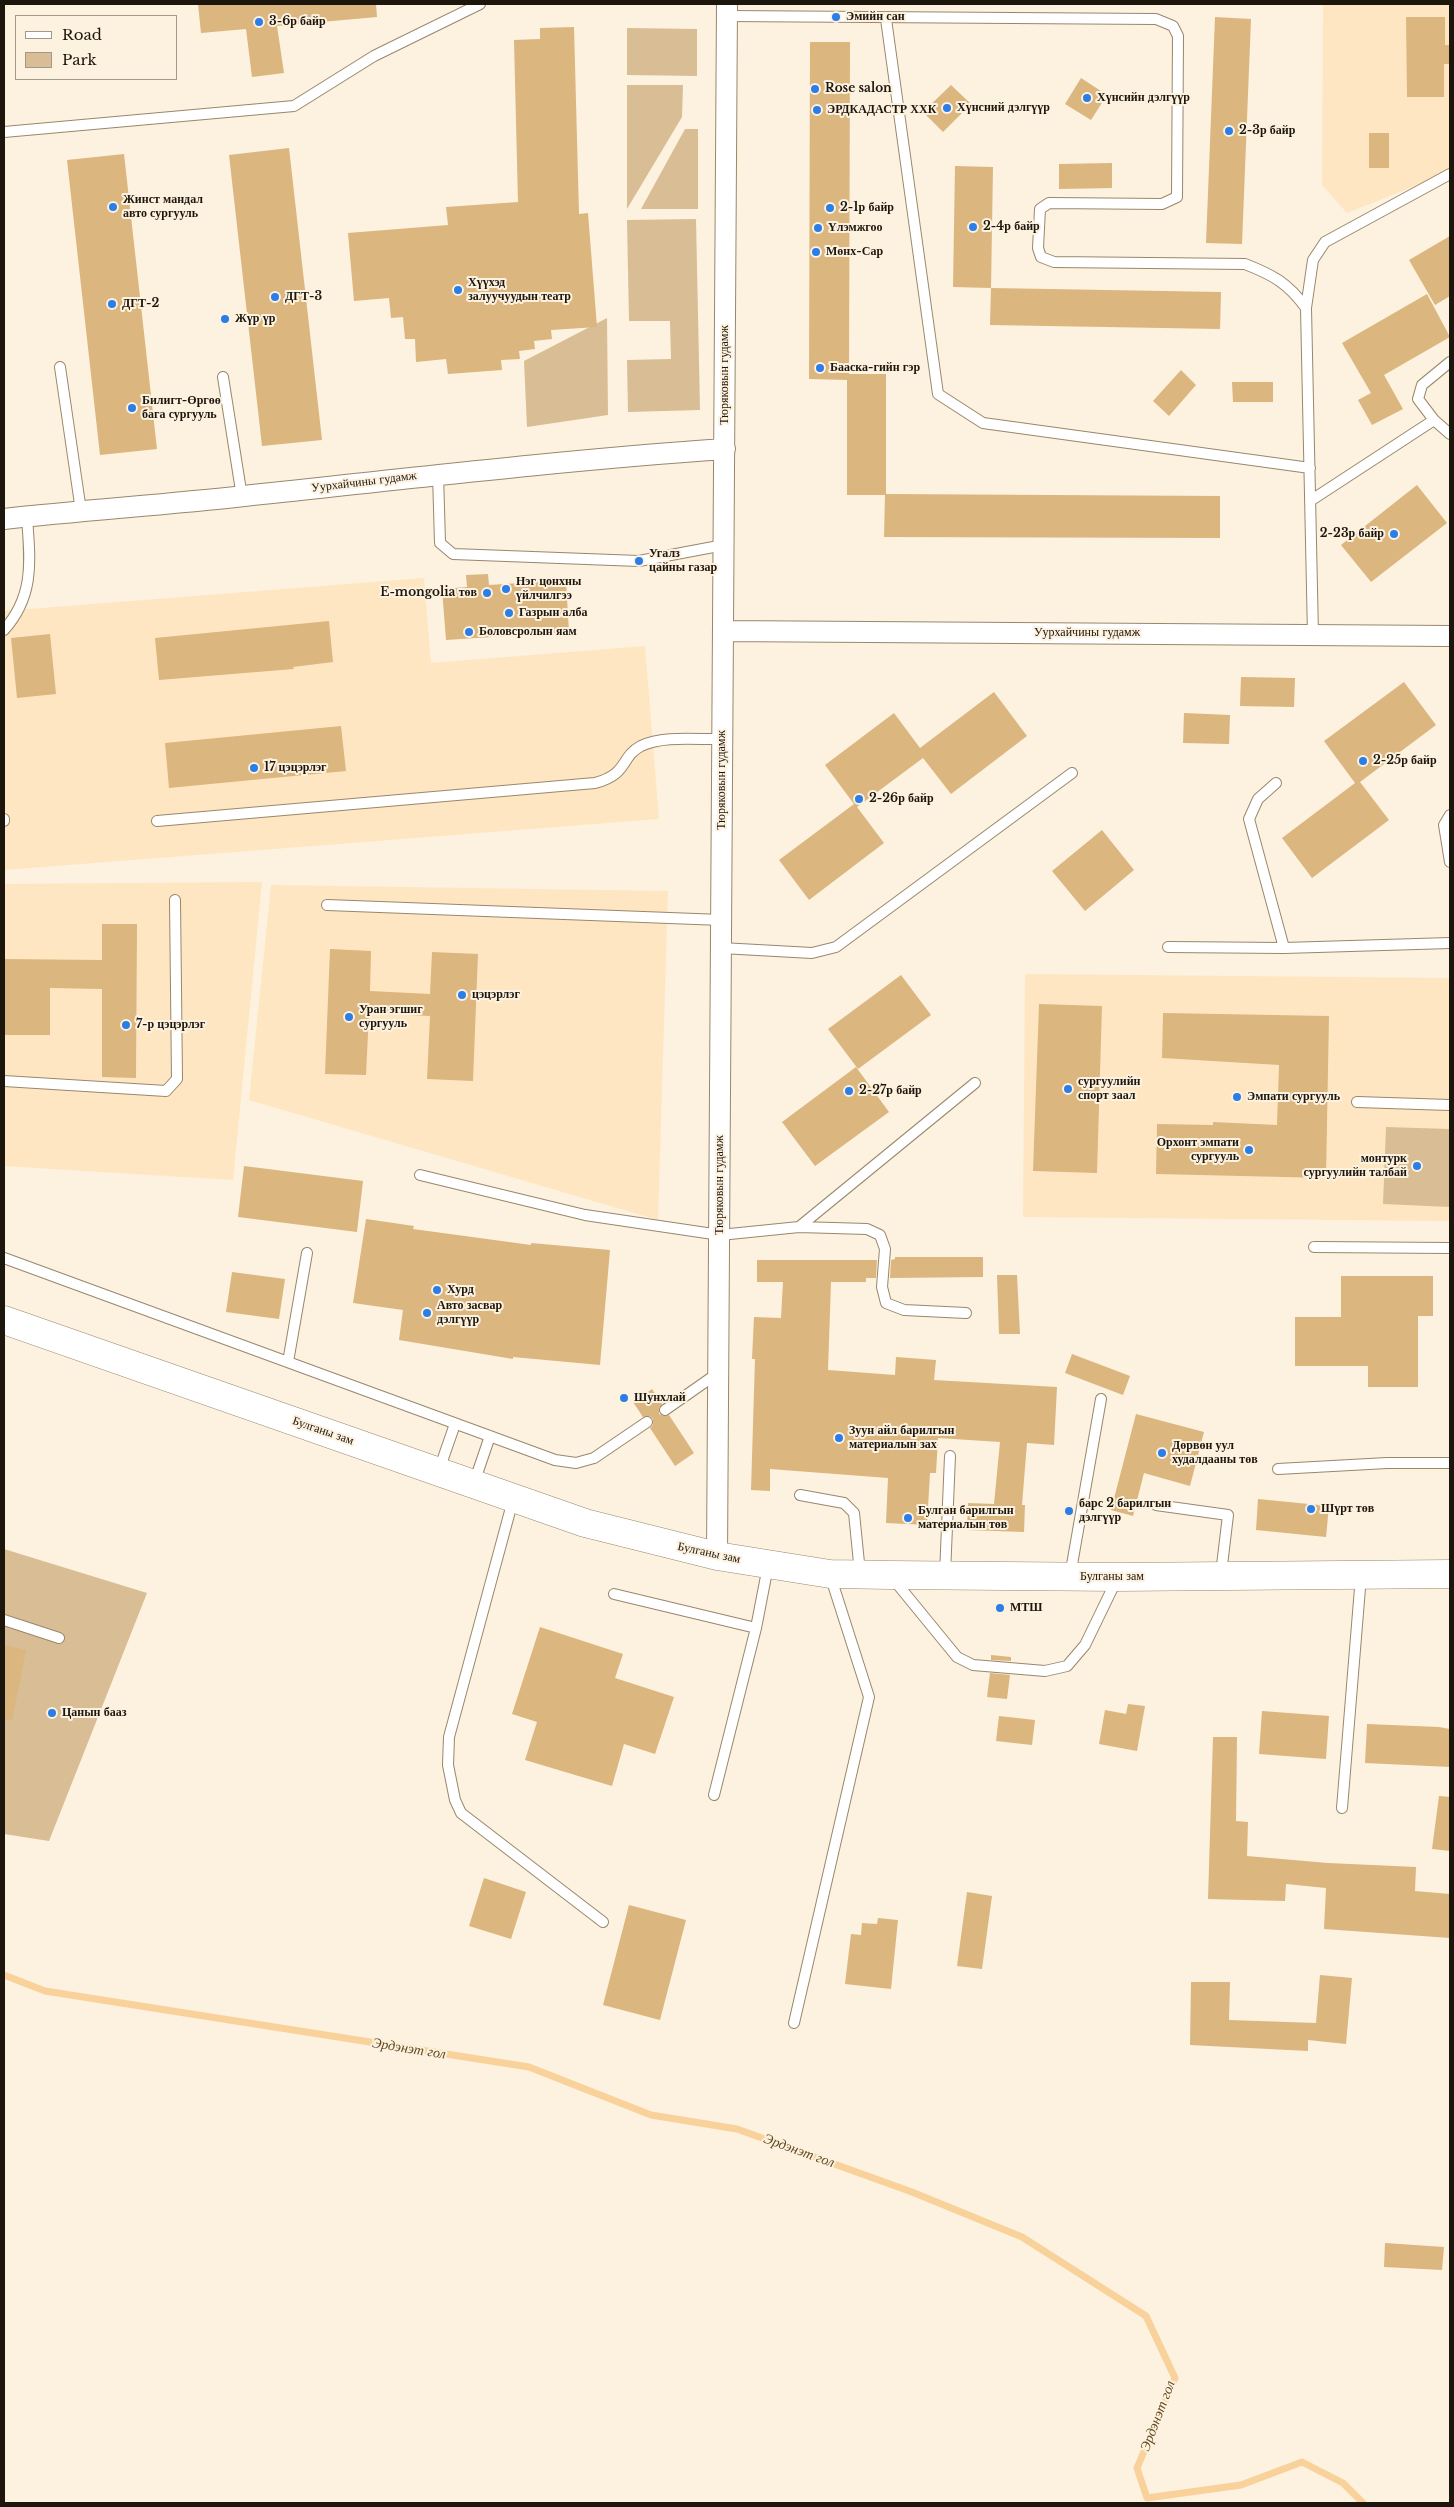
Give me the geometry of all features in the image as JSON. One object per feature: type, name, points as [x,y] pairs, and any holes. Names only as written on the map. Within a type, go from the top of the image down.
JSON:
[{"type":"highway","name":"Булганы зам","points":[[4,1320],[585,1523],[717,1556],[768,1565],[830,1574],[945,1576],[1118,1578],[1450,1574]]},
{"type":"street","name":"Тюряковын гудамж","points":[[717,1556],[727,10]]},
{"type":"street","name":"Уурхайчины гудамж","points":[[4,520],[81,510],[242,497],[438,474],[724,449]]},
{"type":"street","name":"Уурхайчины гудамж","points":[[723,630],[1450,636]]},
{"type":"lane","points":[[4,132],[294,106],[374,56],[480,4]]},
{"type":"lane","points":[[727,10],[886,18],[1156,19],[1173,26],[1178,36],[1177,197],[1162,204],[1050,203],[1040,209],[1038,248],[1041,257],[1054,262],[1245,264],[1272,274],[1293,290],[1306,308]]},
{"type":"lane","points":[[886,18],[938,394],[983,423],[1310,468]]},
{"type":"lane","points":[[1313,635],[1306,308],[1313,260],[1325,242],[1450,174]]},
{"type":"lane","points":[[1450,362],[1422,385],[1418,399],[1434,420],[1450,434]]},
{"type":"lane","points":[[60,367],[81,510]]},
{"type":"lane","points":[[223,377],[242,497]]},
{"type":"lane","points":[[1310,501],[1434,420]]},
{"type":"lane","points":[[438,474],[440,544],[453,554],[639,561],[724,545]]},
{"type":"lane","points":[[4,630],[13,618],[28,586],[30,569],[26,517]]},
{"type":"lane","points":[[157,821],[595,783],[617,775],[632,753],[641,746],[656,741],[723,739]]},
{"type":"lane","points":[[722,948],[812,953],[836,947],[1072,773]]},
{"type":"lane","points":[[1276,783],[1258,799],[1249,819],[1284,948]]},
{"type":"lane","points":[[1450,815],[1444,824],[1450,862]]},
{"type":"lane","points":[[4,1081],[166,1091],[177,1079],[175,900]]},
{"type":"lane","points":[[327,905],[722,920]]},
{"type":"lane","points":[[1168,947],[1284,948],[1450,944]]},
{"type":"lane","points":[[799,1227],[975,1083]]},
{"type":"lane","points":[[1357,1102],[1450,1105]]},
{"type":"lane","points":[[420,1175],[585,1215],[720,1235],[799,1227],[867,1229],[880,1235],[885,1249],[882,1287],[886,1303],[904,1310],[966,1312]]},
{"type":"lane","points":[[1314,1246],[1450,1248]]},
{"type":"lane","points":[[288,1362],[307,1253]]},
{"type":"lane","points":[[4,1258],[555,1460],[576,1463],[594,1458],[647,1422]]},
{"type":"lane","points":[[665,1410],[719,1373]]},
{"type":"lane","points":[[1069,1577],[1101,1400]]},
{"type":"lane","points":[[439,1471],[455,1424]]},
{"type":"lane","points":[[473,1484],[490,1436]]},
{"type":"lane","points":[[945,1576],[950,1456]]},
{"type":"lane","points":[[1278,1469],[1387,1462],[1450,1463]]},
{"type":"lane","points":[[800,1495],[844,1503],[854,1514],[860,1574]]},
{"type":"lane","points":[[514,1499],[450,1737],[448,1765],[451,1784],[461,1813],[603,1922]]},
{"type":"lane","points":[[1156,1505],[1228,1515],[1220,1577]]},
{"type":"lane","points":[[714,1795],[756,1628],[768,1565]]},
{"type":"lane","points":[[794,2023],[868,1697],[830,1574]]},
{"type":"lane","points":[[890,1575],[957,1656],[973,1665],[1045,1670],[1067,1666],[1085,1645],[1118,1578]]},
{"type":"lane","points":[[1342,1808],[1361,1576]]},
{"type":"lane","points":[[614,1594],[756,1628]]},
{"type":"lane","points":[[4,1620],[59,1638]]},
{"type":"shaded area","points":[[1323,4],[1450,4],[1450,172],[1347,213],[1322,185]]},
{"type":"shaded area","points":[[424,578],[431,663],[645,646],[659,819],[4,870],[4,611]]},
{"type":"shaded area","name":"7-р цэцэрлэг","points":[[262,882],[233,1180],[4,1166],[4,884]]},
{"type":"shaded area","name":"цэцэрлэг","points":[[271,885],[668,891],[658,1220],[249,1100]]},
{"type":"shaded area","name":"Эмпати сургууль","points":[[1025,974],[1450,978],[1450,1221],[1023,1217]]},
{"type":"green space","points":[[627,28],[697,29],[697,76],[627,75]]},
{"type":"green space","points":[[627,85],[683,85],[682,117],[627,209]]},
{"type":"green space","points":[[685,129],[698,129],[698,209],[641,209]]},
{"type":"green space","points":[[696,219],[700,410],[628,412],[627,360],[671,359],[670,321],[629,321],[627,220]]},
{"type":"green space","points":[[607,318],[608,415],[527,427],[524,361]]},
{"type":"green space","name":"монтурк сургуулийн талбай","points":[[1386,1127],[1450,1129],[1450,1207],[1383,1204]]},
{"type":"green space","name":"Цанын бааз","points":[[4,1549],[147,1593],[49,1841],[4,1834]]},
{"type":"building","name":"3-6р байр","points":[[198,4],[376,4],[377,17],[277,26],[284,73],[252,77],[246,29],[201,33]]},
{"type":"building","name":"2-3р байр","points":[[1215,17],[1251,19],[1242,244],[1206,243]]},
{"type":"building","points":[[1406,17],[1445,17],[1445,45],[1450,45],[1450,64],[1444,64],[1444,97],[1407,97]]},
{"type":"building","name":"Хүүхэд залуучуудын театр","points":[[574,27],[579,214],[588,213],[597,327],[551,330],[552,339],[534,341],[535,349],[519,351],[520,359],[501,360],[502,370],[448,374],[446,359],[416,362],[415,339],[405,339],[403,317],[391,318],[389,298],[354,301],[348,233],[448,225],[446,207],[518,202],[514,40],[540,39],[540,28]]},
{"type":"building","name":"2-1р байр","points":[[810,42],[850,42],[849,374],[886,374],[886,494],[1220,496],[1220,538],[884,537],[885,495],[847,495],[847,380],[809,379]]},
{"type":"building","points":[[1081,78],[1107,95],[1091,120],[1065,104]]},
{"type":"building","name":"Хүнсний дэлгүүр","points":[[951,85],[971,104],[943,132],[923,112]]},
{"type":"building","points":[[1369,133],[1389,133],[1389,168],[1369,168]]},
{"type":"building","name":"ДГТ-3","points":[[289,148],[322,440],[262,446],[229,155]]},
{"type":"building","name":"ДГТ-2","points":[[124,154],[157,449],[100,455],[67,160]]},
{"type":"building","points":[[1112,163],[1112,188],[1059,189],[1059,164]]},
{"type":"building","points":[[955,166],[993,167],[991,288],[953,287]]},
{"type":"building","points":[[1450,236],[1450,296],[1435,305],[1409,260]]},
{"type":"building","name":"2-4р байр","points":[[991,288],[1221,292],[1220,329],[990,325]]},
{"type":"building","points":[[1427,294],[1450,337],[1384,375],[1403,409],[1372,425],[1358,400],[1371,393],[1342,343]]},
{"type":"building","points":[[1181,370],[1196,385],[1169,416],[1153,401]]},
{"type":"building","points":[[1232,382],[1273,382],[1273,402],[1233,402]]},
{"type":"building","name":"2-23р байр","points":[[1417,485],[1447,523],[1371,582],[1341,545]]},
{"type":"building","points":[[488,574],[489,585],[566,580],[569,632],[446,640],[442,589],[467,587],[466,575]]},
{"type":"building","points":[[329,621],[333,662],[293,667],[294,669],[159,680],[155,638]]},
{"type":"building","points":[[50,634],[56,694],[17,698],[11,638]]},
{"type":"building","points":[[1241,677],[1295,678],[1294,707],[1240,706]]},
{"type":"building","name":"2-25р байр","points":[[1404,682],[1436,725],[1360,782],[1389,820],[1312,878],[1282,838],[1355,783],[1324,741]]},
{"type":"building","name":"2-26р байр","points":[[994,692],[1027,736],[951,794],[923,758],[857,807],[884,843],[809,900],[779,860],[854,804],[825,765],[894,713],[920,748]]},
{"type":"building","points":[[1184,713],[1230,715],[1229,744],[1183,743]]},
{"type":"building","points":[[341,726],[346,771],[169,788],[165,743]]},
{"type":"building","points":[[1102,830],[1134,870],[1085,911],[1052,871]]},
{"type":"building","points":[[102,924],[137,924],[136,1078],[102,1077],[102,989],[50,988],[50,1035],[4,1035],[4,959],[102,960]]},
{"type":"building","points":[[330,949],[371,951],[370,991],[430,994],[432,952],[478,954],[473,1081],[427,1079],[430,1016],[369,1013],[366,1075],[325,1074]]},
{"type":"building","points":[[901,975],[931,1015],[858,1069],[828,1029]]},
{"type":"building","name":"сургуулийн спорт заал","points":[[1039,1004],[1102,1006],[1097,1173],[1033,1171]]},
{"type":"building","name":"Эмпати сургууль","points":[[1163,1013],[1329,1016],[1326,1178],[1156,1174],[1157,1124],[1213,1125],[1213,1122],[1277,1125],[1279,1065],[1162,1058]]},
{"type":"building","points":[[856,1067],[889,1112],[815,1166],[782,1122]]},
{"type":"building","points":[[244,1166],[363,1181],[357,1232],[238,1217]]},
{"type":"building","points":[[366,1219],[414,1226],[413,1229],[531,1245],[531,1243],[610,1250],[600,1365],[513,1357],[513,1359],[399,1340],[403,1310],[353,1303]]},
{"type":"building","points":[[895,1257],[983,1257],[983,1277],[890,1278],[891,1260],[895,1259]]},
{"type":"building","points":[[757,1260],[877,1260],[876,1278],[866,1278],[866,1282],[831,1282],[828,1370],[895,1375],[896,1357],[936,1360],[934,1380],[1057,1387],[1054,1445],[1027,1443],[1022,1505],[1025,1505],[1024,1532],[967,1530],[968,1503],[994,1504],[1000,1442],[938,1438],[936,1473],[930,1473],[927,1525],[886,1523],[888,1478],[770,1469],[770,1491],[751,1490],[755,1359],[752,1359],[754,1317],[781,1318],[783,1282],[757,1282]]},
{"type":"building","points":[[232,1272],[285,1279],[279,1319],[226,1312]]},
{"type":"building","points":[[997,1275],[1017,1275],[1020,1334],[999,1334]]},
{"type":"building","points":[[1341,1276],[1433,1276],[1433,1316],[1418,1316],[1418,1387],[1368,1387],[1368,1366],[1295,1366],[1295,1317],[1341,1317]]},
{"type":"building","points":[[1072,1354],[1130,1376],[1123,1395],[1065,1373]]},
{"type":"building","points":[[652,1389],[662,1404],[659,1408],[659,1414],[663,1416],[669,1415],[694,1453],[675,1466],[650,1428],[653,1425],[653,1419],[650,1416],[643,1417],[633,1402]]},
{"type":"building","name":"Дөрвөн уул худалдааны төв","points":[[1136,1414],[1204,1432],[1190,1486],[1144,1473],[1133,1516],[1111,1510]]},
{"type":"building","points":[[1258,1499],[1329,1506],[1326,1537],[1256,1530]]},
{"type":"building","points":[[540,1627],[623,1654],[615,1678],[674,1697],[655,1754],[624,1744],[612,1786],[525,1760],[537,1722],[512,1714]]},
{"type":"building","points":[[4,1645],[26,1650],[12,1720],[4,1719]]},
{"type":"building","points":[[991,1655],[1011,1657],[1011,1661],[991,1660]]},
{"type":"building","points":[[990,1673],[1010,1675],[1007,1699],[987,1697]]},
{"type":"building","points":[[1128,1704],[1145,1706],[1137,1751],[1099,1744],[1105,1710],[1126,1714]]},
{"type":"building","points":[[1262,1711],[1329,1716],[1326,1759],[1259,1754]]},
{"type":"building","points":[[999,1716],[1035,1720],[1032,1745],[996,1741]]},
{"type":"building","points":[[1367,1724],[1450,1729],[1450,1767],[1365,1763]]},
{"type":"building","points":[[1213,1737],[1237,1737],[1236,1821],[1248,1822],[1247,1856],[1328,1863],[1416,1867],[1415,1891],[1450,1894],[1450,1938],[1324,1929],[1326,1888],[1286,1884],[1285,1901],[1208,1899]]},
{"type":"building","points":[[1439,1796],[1450,1797],[1450,1851],[1432,1849]]},
{"type":"building","points":[[484,1878],[526,1892],[511,1939],[469,1926]]},
{"type":"building","points":[[967,1892],[992,1896],[982,1969],[957,1966]]},
{"type":"building","points":[[629,1905],[686,1920],[660,2020],[603,2005]]},
{"type":"building","points":[[878,1918],[898,1920],[891,1989],[845,1984],[851,1934],[861,1935],[862,1923],[877,1924]]},
{"type":"building","points":[[1320,1975],[1352,1978],[1346,2044],[1308,2040],[1308,2051],[1190,2045],[1191,1982],[1230,1982],[1229,2020],[1316,2023]]},
{"type":"building","points":[[1385,2243],[1444,2247],[1442,2270],[1384,2267]]},
{"type":"waterway","name":"Эрдэнэт гол","points":[[4,1975],[45,1991],[529,2067],[651,2115],[737,2129],[912,2192],[1022,2237],[1146,2316],[1175,2378],[1137,2468],[1147,2498],[1241,2485],[1302,2462],[1343,2483],[1363,2503]]},
{"type":"place","name":"Эмийн сан","points":[[836,17]]},
{"type":"place","name":"3-6р байр","points":[[259,22]]},
{"type":"place","name":"Rose salon","points":[[815,89]]},
{"type":"place","name":"Хүнсийн дэлгүүр","points":[[1087,98]]},
{"type":"place","name":"Хүнсний дэлгүүр","points":[[947,108]]},
{"type":"place","name":"ЭРДКАДАСТР ХХК","points":[[817,110]]},
{"type":"place","name":"2-3р байр","points":[[1229,131]]},
{"type":"place","name":"Жинст мандал авто сургууль","points":[[113,207]]},
{"type":"place","name":"2-1р байр","points":[[830,208]]},
{"type":"place","name":"2-4р байр","points":[[973,227]]},
{"type":"place","name":"Үлэмжгоо","points":[[818,228]]},
{"type":"place","name":"Мөнх-Сар","points":[[816,252]]},
{"type":"place","name":"Хүүхэд залуучуудын театр","points":[[458,290]]},
{"type":"place","name":"ДГТ-3","points":[[275,297]]},
{"type":"place","name":"ДГТ-2","points":[[112,304]]},
{"type":"place","name":"Жүр үр","points":[[225,319]]},
{"type":"place","name":"Бааска-гийн гэр","points":[[820,368]]},
{"type":"place","name":"Билигт-Өргөө бага сургууль","points":[[132,408]]},
{"type":"place","name":"2-23р байр","points":[[1394,534]]},
{"type":"place","name":"Угалз цайны газар","points":[[639,561]]},
{"type":"place","name":"Нэг цонхны үйлчилгээ","points":[[506,589]]},
{"type":"place","name":"E-mongolia төв","points":[[487,593]]},
{"type":"place","name":"Газрын алба","points":[[509,613]]},
{"type":"place","name":"Боловсролын яам","points":[[469,632]]},
{"type":"place","name":"2-25р байр","points":[[1363,761]]},
{"type":"place","name":"17 цэцэрлэг","points":[[254,768]]},
{"type":"place","name":"2-26р байр","points":[[859,799]]},
{"type":"place","name":"цэцэрлэг","points":[[462,995]]},
{"type":"place","name":"Уран эгшиг сургууль","points":[[349,1017]]},
{"type":"place","name":"7-р цэцэрлэг","points":[[126,1025]]},
{"type":"place","name":"сургуулийн спорт заал","points":[[1068,1089]]},
{"type":"place","name":"2-27р байр","points":[[849,1091]]},
{"type":"place","name":"Эмпати сургууль","points":[[1237,1097]]},
{"type":"place","name":"Орхонт эмпати сургууль","points":[[1249,1150]]},
{"type":"place","name":"монтурк сургуулийн талбай","points":[[1417,1166]]},
{"type":"place","name":"Хурд","points":[[437,1290]]},
{"type":"place","name":"Авто засвар дэлгүүр","points":[[427,1313]]},
{"type":"place","name":"Шунхлай","points":[[624,1398]]},
{"type":"place","name":"Зуун айл барилгын материалын зах","points":[[839,1438]]},
{"type":"place","name":"Дөрвөн уул худалдааны төв","points":[[1162,1453]]},
{"type":"place","name":"Шүрт төв","points":[[1311,1509]]},
{"type":"place","name":"барс 2 барилгын дэлгүүр","points":[[1069,1511]]},
{"type":"place","name":"Булган барилгын материалын төв","points":[[908,1518]]},
{"type":"place","name":"МТШ","points":[[1000,1608]]},
{"type":"place","name":"Цанын бааз","points":[[52,1713]]}]
